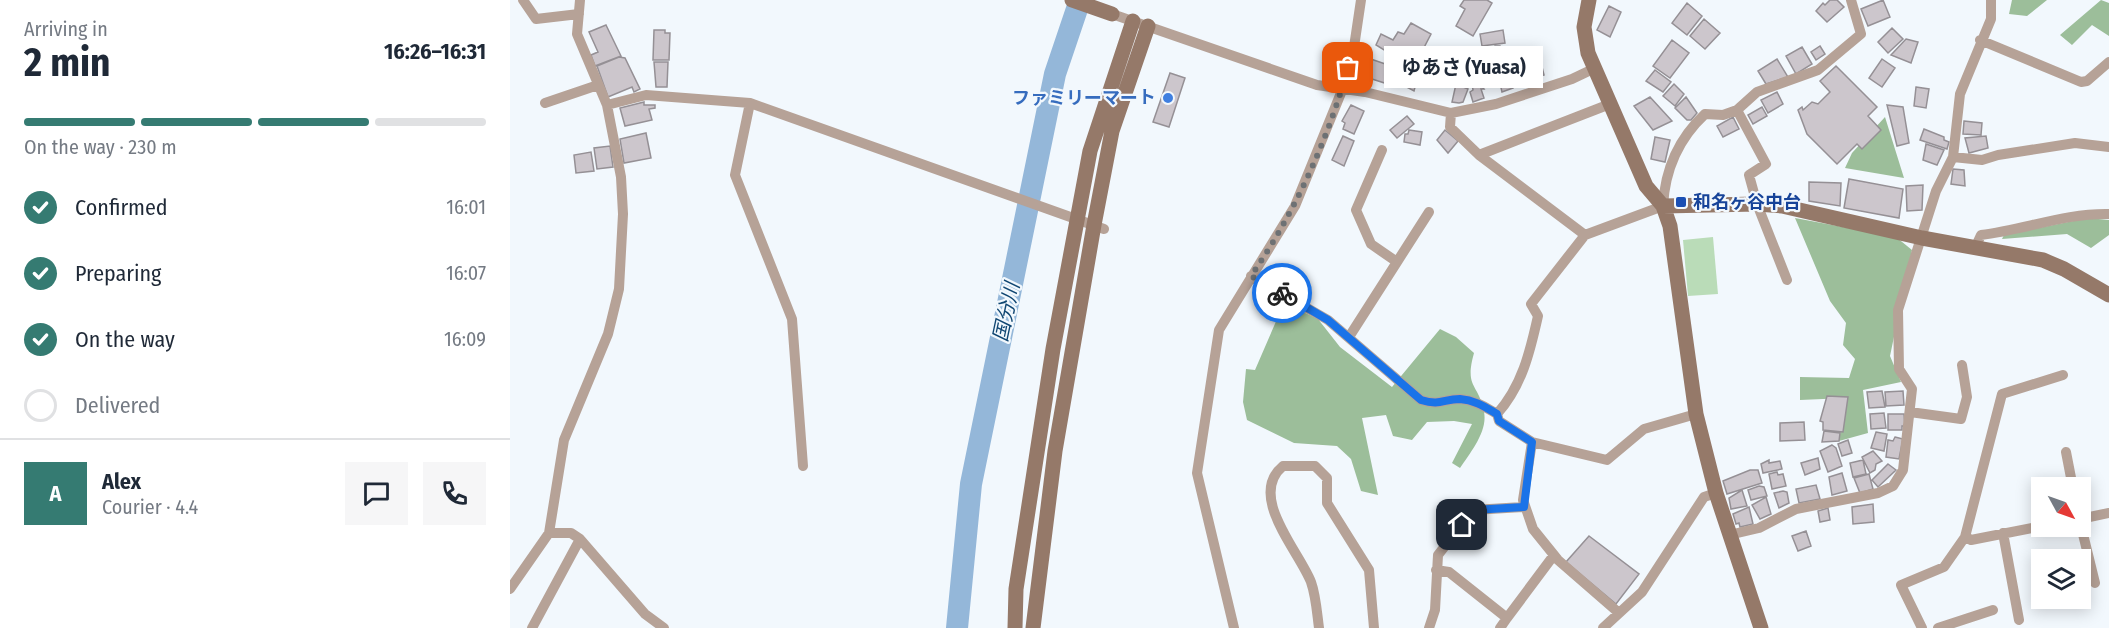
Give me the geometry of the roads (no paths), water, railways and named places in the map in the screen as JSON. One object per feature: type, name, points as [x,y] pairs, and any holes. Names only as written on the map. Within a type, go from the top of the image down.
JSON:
[{"type":"street","points":[[523,0],[536,19],[579,14]]},
{"type":"street","points":[[510,589],[549,533],[564,440],[608,334],[619,289],[623,214],[621,177],[607,105],[577,34],[580,0]]},
{"type":"street","points":[[1072,0],[1317,85],[1342,88],[1451,113],[1496,104],[1572,79],[1593,69]]},
{"type":"street","points":[[1234,628],[1197,473],[1219,330],[1295,206],[1342,88],[1354,47],[1361,0]]},
{"type":"street","points":[[1589,0],[1584,27],[1593,69],[1646,186],[1663,206],[1670,226],[1696,414],[1716,493],[1761,628]]},
{"type":"street","points":[[1663,206],[1664,183],[1686,131],[1705,114],[1723,115],[1737,110],[1758,92],[1818,70],[1861,34],[1851,0]]},
{"type":"street","points":[[1729,535],[1760,528],[1796,509],[1878,493],[1893,486],[1903,470],[1912,389],[1899,369],[1899,309],[1936,191],[1953,156],[1960,94],[1980,40],[1991,19],[1990,0]]},
{"type":"street","points":[[1015,628],[1017,577],[1090,151],[1140,24]]},
{"type":"street","points":[[1033,628],[1055,451],[1099,227],[1113,131],[1140,24]]},
{"type":"street","points":[[1980,40],[2080,81],[2087,81],[2109,62]]},
{"type":"street","points":[[545,103],[598,85]]},
{"type":"street","points":[[607,105],[646,94],[750,103],[1099,227]]},
{"type":"street","points":[[750,103],[735,175],[792,319],[803,466]]},
{"type":"street","points":[[1479,155],[1610,104]]},
{"type":"street","points":[[1737,110],[1766,164],[1749,175],[1757,204],[1787,280]]},
{"type":"street","points":[[1451,113],[1450,127],[1479,155],[1585,235]]},
{"type":"street","points":[[1953,156],[1982,160],[1998,155],[2075,143],[2109,147]]},
{"type":"street","points":[[1382,150],[1356,210],[1371,244],[1397,262]]},
{"type":"street","points":[[1497,414],[1518,385],[1532,342],[1538,316],[1531,304],[1585,235],[1663,206],[1757,204],[1782,206],[1922,238],[2043,260],[2064,269],[2109,295]]},
{"type":"street","points":[[1348,337],[1428,212]]},
{"type":"street","points":[[1975,248],[1981,235],[2017,231],[2088,214],[2109,214]]},
{"type":"street","points":[[1251,276],[1317,311],[1421,400],[1436,404],[1459,399],[1478,402],[1497,414],[1499,421],[1532,442],[1607,460],[1644,429],[1696,414]]},
{"type":"street","points":[[1910,412],[1961,419],[1967,397],[1962,365]]},
{"type":"street","points":[[1923,628],[1901,585],[1944,567],[1965,537],[2002,394],[2063,375]]},
{"type":"street","points":[[1532,442],[1524,507],[1533,529],[1554,555],[1619,613]]},
{"type":"street","points":[[2066,452],[2071,477]]},
{"type":"street","points":[[1320,628],[1311,582],[1274,517],[1271,482],[1274,474],[1283,466],[1315,466],[1328,478],[1327,502],[1369,570],[1374,628]]},
{"type":"street","points":[[1603,628],[1642,592],[1704,497],[1716,493]]},
{"type":"street","points":[[1429,628],[1435,610],[1438,555],[1473,510],[1524,507]]},
{"type":"street","points":[[2091,517],[2109,513]]},
{"type":"street","points":[[1965,537],[1971,540],[2031,528]]},
{"type":"street","points":[[549,533],[571,533],[580,539],[645,614],[664,628]]},
{"type":"street","points":[[2003,533],[2019,620]]},
{"type":"street","points":[[2084,537],[2095,583]]},
{"type":"street","points":[[532,628],[580,539]]},
{"type":"street","points":[[1500,628],[1554,555]]},
{"type":"street","points":[[1436,570],[1449,572],[1507,618]]},
{"type":"street","points":[[1938,628],[1993,610]]},
{"type":"waterway","name":"国分川","points":[[957,628],[971,484],[1055,74],[1080,0]]},
{"type":"place","name":"ゆあさ (Yuasa)","points":[[1348,68]]},
{"type":"place","name":"ファミリーマート","points":[[1168,98]]},
{"type":"place","name":"和名ヶ谷中台","points":[[1681,202]]}]
